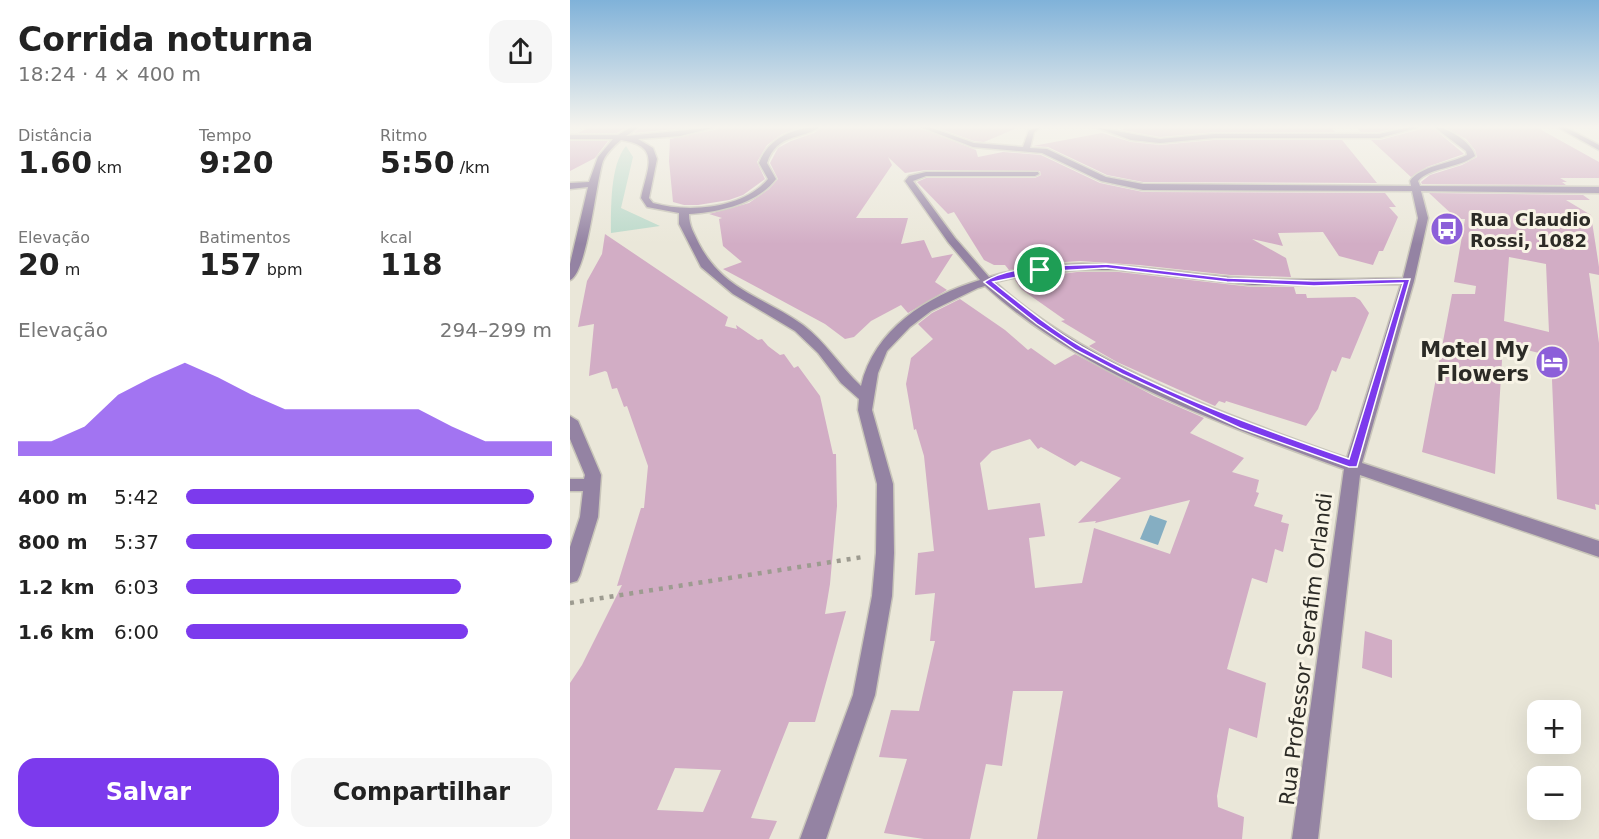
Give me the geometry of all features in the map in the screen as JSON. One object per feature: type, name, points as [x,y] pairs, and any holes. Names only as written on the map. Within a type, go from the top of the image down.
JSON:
[{"type":"street","points":[[570,277],[598,166]]},
{"type":"street","points":[[651,166],[645,198],[650,205],[684,211],[729,203],[763,189],[772,179],[765,166]]},
{"type":"street","points":[[1079,166],[1104,179],[1143,187],[1599,190]]},
{"type":"street","points":[[1416,188],[1414,181],[1420,173],[1447,166]]},
{"type":"street","points":[[1035,174],[926,174],[912,178],[909,183],[987,282],[1039,323],[1079,348],[1125,372],[1244,426],[1599,549]]},
{"type":"street","points":[[570,186],[594,184]]},
{"type":"street","name":"Rua Professor Serafim Orlandi","points":[[1305,839],[1353,465],[1408,280],[1423,218],[1416,188]]},
{"type":"street","points":[[684,211],[684,224],[705,265],[737,292],[799,328],[823,350],[846,380],[866,398]]},
{"type":"street","points":[[813,839],[864,695],[882,596],[885,553],[885,484],[865,410],[868,382],[877,357],[892,336],[935,303],[987,282],[1008,275],[1076,266],[1106,266],[1227,280],[1273,282],[1408,280]]},
{"type":"street","points":[[570,421],[593,476],[589,517],[570,575]]},
{"type":"street","points":[[570,485],[592,485]]},
{"type":"path","points":[[570,603],[885,553]]},
{"type":"green space","points":[[616,166],[631,166],[621,208],[660,226],[611,233]]},
{"type":"water","points":[[1150,515],[1167,521],[1158,545],[1140,539]]},
{"type":"building","points":[[570,166],[579,166],[570,171]]},
{"type":"building","points":[[670,166],[759,166],[765,179],[743,195],[729,200],[698,205],[673,202]]},
{"type":"building","points":[[772,166],[891,166],[856,218],[908,218],[901,244],[924,240],[932,258],[953,254],[935,282],[947,290],[908,313],[901,305],[871,321],[854,337],[845,339],[825,324],[723,269],[742,262],[723,246],[719,219],[722,218],[709,214],[749,203],[769,189],[778,179]]},
{"type":"building","points":[[898,166],[1065,166],[1100,183],[1143,192],[1385,193],[1396,207],[1389,207],[1398,217],[1383,251],[1379,251],[1373,265],[1339,256],[1323,232],[1278,233],[1283,246],[1252,239],[1286,258],[1291,277],[1230,275],[1080,261],[1009,270],[1005,265],[994,265],[984,260],[954,212],[948,214],[917,182],[926,178],[1035,178],[1041,175],[1040,171],[926,170],[905,173]]},
{"type":"building","points":[[1088,166],[1363,166],[1377,183],[1143,182],[1107,175]]},
{"type":"building","points":[[1399,166],[1429,166],[1427,167],[1411,177]]},
{"type":"building","points":[[1458,166],[1599,166],[1599,178],[1560,178],[1567,182],[1562,182],[1566,185],[1422,184],[1421,182],[1430,175]]},
{"type":"building","points":[[1429,193],[1583,195],[1590,200],[1566,200],[1591,215],[1599,267],[1599,275],[1589,273],[1599,343],[1599,505],[1595,504],[1596,510],[1557,499],[1551,356],[1503,344],[1495,474],[1422,452],[1452,294],[1475,294],[1476,286],[1454,282],[1465,219],[1457,219]],"holes":[[[1509,257],[1546,264],[1549,332],[1504,321]]]},
{"type":"building","points":[[605,234],[728,317],[725,326],[737,329],[736,325],[758,340],[762,339],[780,355],[784,354],[794,368],[798,366],[820,396],[833,454],[836,454],[837,506],[825,614],[846,611],[815,722],[789,722],[751,818],[777,821],[769,839],[570,839],[570,683],[582,665],[622,585],[617,586],[641,508],[644,508],[648,466],[627,406],[624,407],[617,388],[612,389],[607,372],[589,376],[594,324],[578,327],[587,281],[602,254]],"holes":[[[675,768],[721,770],[703,812],[657,810]]]},
{"type":"building","points":[[1077,272],[1119,272],[1252,287],[1294,287],[1296,294],[1306,294],[1307,298],[1355,297],[1369,313],[1350,359],[1342,357],[1336,372],[1332,370],[1318,409],[1306,426],[1226,401],[1225,403],[1219,401],[1215,406],[1117,362],[1089,346],[1096,342],[1061,321],[1065,320],[1021,289],[1015,280]]},
{"type":"building","points":[[960,299],[1005,330],[1028,350],[1031,348],[1055,365],[1075,354],[1154,396],[1204,418],[1190,433],[1244,458],[1232,472],[1259,480],[1256,492],[1259,493],[1254,506],[1283,515],[1281,522],[1289,524],[1283,552],[1275,549],[1267,583],[1252,578],[1227,669],[1266,683],[1257,738],[1229,728],[1217,796],[1218,807],[1244,817],[1242,839],[1037,839],[1063,691],[1013,691],[1002,766],[986,764],[970,839],[924,839],[884,833],[907,759],[879,757],[891,710],[919,711],[935,641],[930,641],[935,593],[915,595],[918,553],[934,551],[924,456],[916,429],[914,430],[906,384],[911,358],[933,339],[918,324],[932,313]],"holes":[[[1030,439],[1038,449],[1041,447],[1075,466],[1081,461],[1121,478],[1078,523],[1096,521],[1095,523],[1190,500],[1170,554],[1094,528],[1082,583],[1035,588],[1029,538],[1045,536],[1040,503],[988,510],[980,463],[992,451]]]},
{"type":"building","points":[[1365,631],[1392,640],[1392,678],[1362,668]]},
{"type":"place","name":"Rua Claudio Rossi, 1082","points":[[1447,229]]},
{"type":"place","name":"Motel My Flowers","points":[[1552,362]]},
{"type":"route","points":[[1076,266],[1106,266],[1227,280],[1314,284],[1408,280],[1353,465],[1244,426],[1125,372],[1079,348],[1039,323],[987,282],[1008,275],[1040,270],[1076,266]]}]
